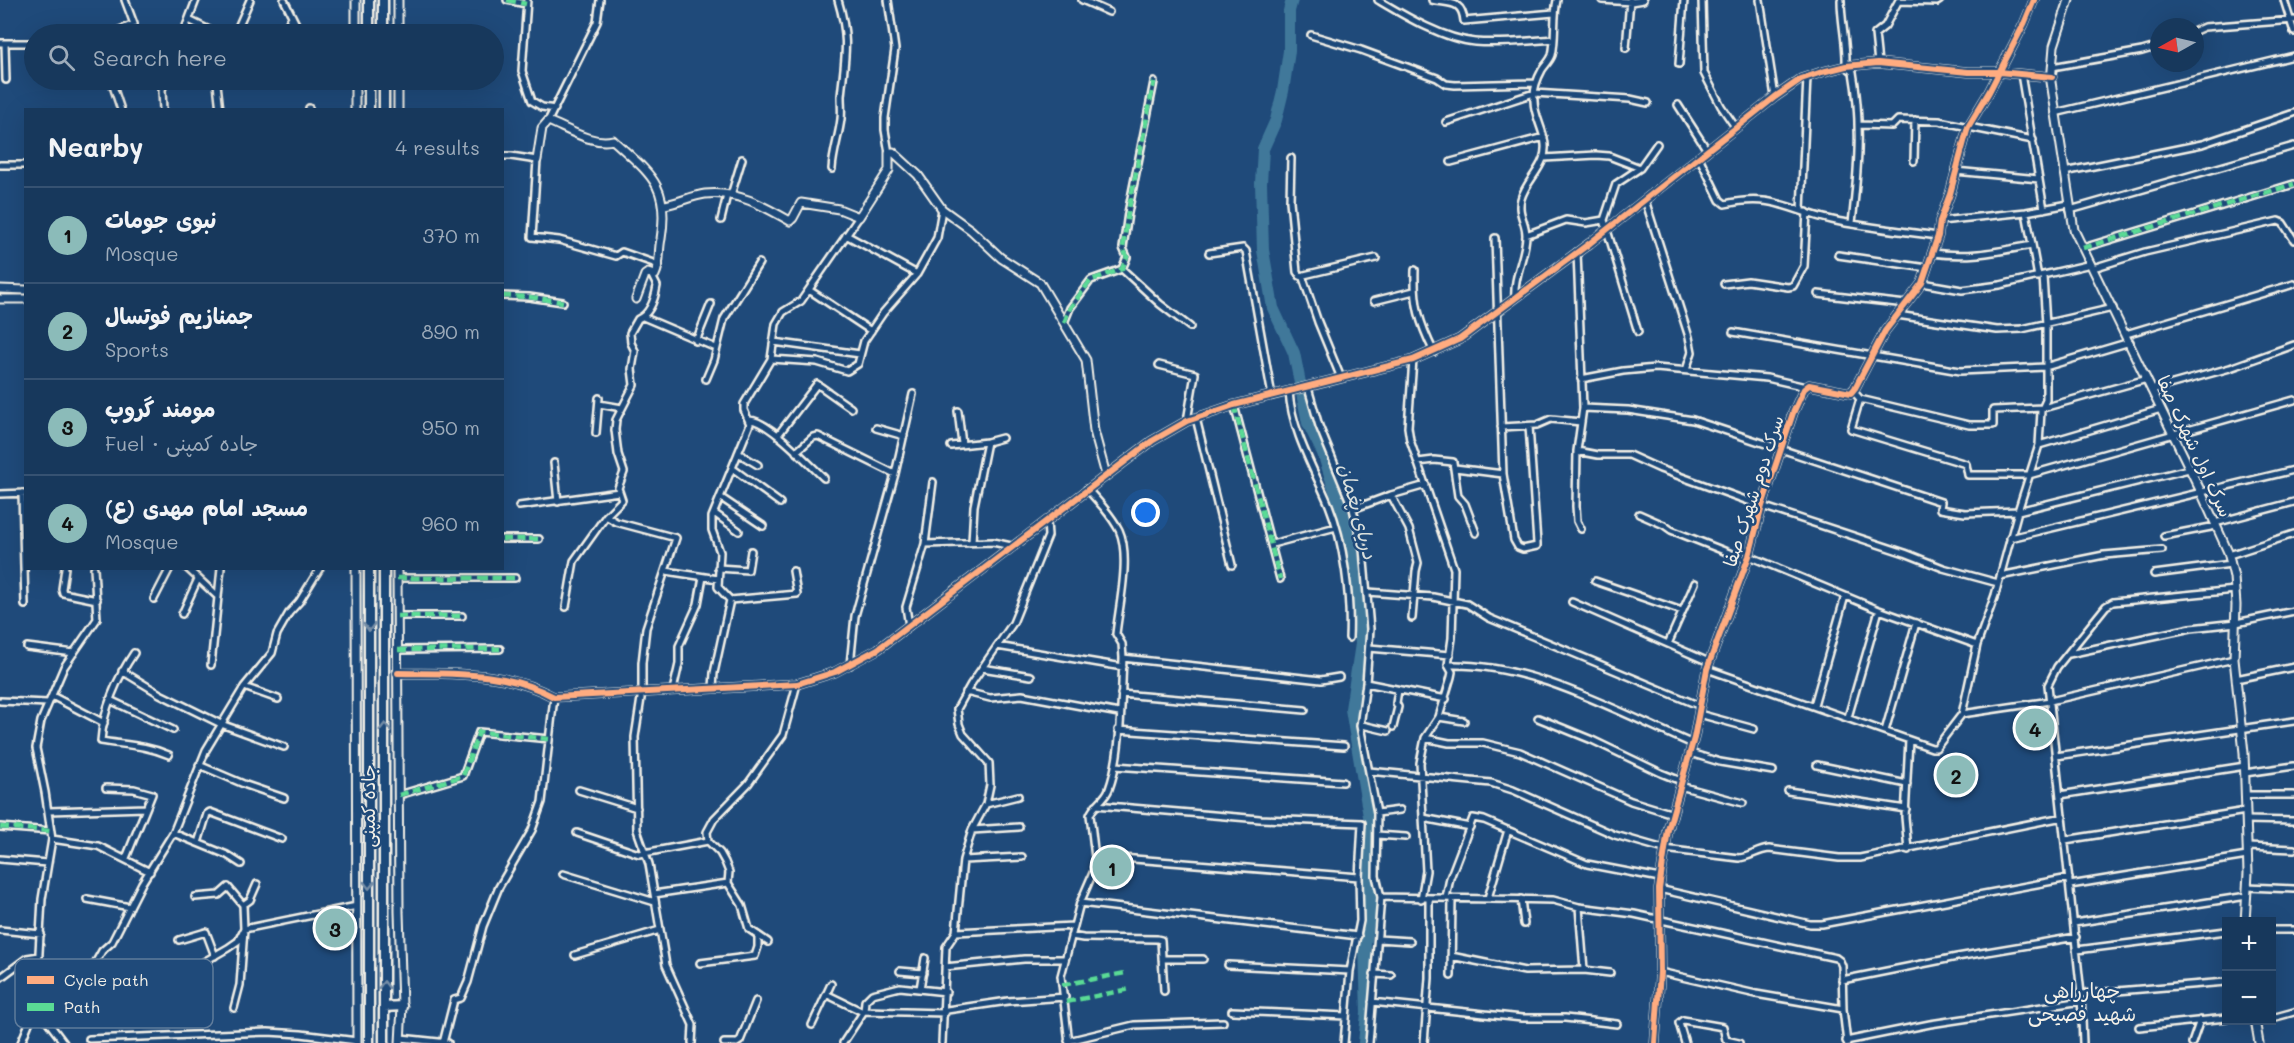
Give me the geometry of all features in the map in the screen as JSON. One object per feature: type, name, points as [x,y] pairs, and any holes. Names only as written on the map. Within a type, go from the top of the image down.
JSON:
[{"type":"highway","points":[[369,0],[369,24]]},
{"type":"highway","points":[[383,0],[383,24]]},
{"type":"highway","points":[[369,90],[369,108]]},
{"type":"highway","points":[[384,90],[384,108]]},
{"type":"highway","name":"جاده کمپنی","points":[[369,570],[369,1043]]},
{"type":"highway","name":"جاده کمپنی","points":[[384,570],[384,1043]]},
{"type":"highway","points":[[384,1007],[402,1006]]},
{"type":"street","points":[[125,0],[134,24]]},
{"type":"street","points":[[187,24],[196,0]]},
{"type":"street","points":[[239,24],[250,0]]},
{"type":"street","points":[[284,0],[296,24]]},
{"type":"street","points":[[356,0],[356,24]]},
{"type":"street","points":[[398,0],[398,24]]},
{"type":"street","points":[[507,0],[526,2],[522,71],[532,101],[542,107],[555,109]]},
{"type":"street","points":[[600,0],[597,21],[555,109],[542,128],[537,160],[532,237],[559,240],[616,256],[622,252],[659,265]]},
{"type":"street","points":[[832,169],[833,150],[841,119],[846,54],[845,23],[838,0]]},
{"type":"street","points":[[730,600],[718,587],[720,552],[711,523],[749,428],[750,420],[744,410],[744,404],[771,359],[774,329],[783,312],[801,301],[889,170],[885,118],[895,49],[888,0]]},
{"type":"street","points":[[1082,0],[1109,12]]},
{"type":"street","points":[[1378,0],[1435,31],[1460,39],[1475,42],[1554,39]]},
{"type":"street","points":[[1432,0],[1459,6],[1463,10],[1464,21],[1554,13]]},
{"type":"street","points":[[1515,298],[1514,286],[1526,235],[1520,212],[1521,199],[1530,179],[1544,158],[1544,137],[1536,115],[1534,93],[1536,83],[1551,57],[1557,0]]},
{"type":"street","points":[[1602,0],[1643,0]]},
{"type":"street","points":[[1679,64],[1684,0]]},
{"type":"street","points":[[1701,0],[1704,73],[1721,106],[1736,128]]},
{"type":"street","points":[[1760,0],[1775,97]]},
{"type":"street","points":[[1841,0],[1841,22],[1847,47],[1846,66]]},
{"type":"street","points":[[1878,63],[1875,34],[1885,26],[1899,0],[1938,2],[1940,0]]},
{"type":"street","points":[[1581,379],[1640,369],[1686,370],[1767,378],[1806,387],[1809,385],[1851,393],[1885,331],[1922,283],[1938,236],[1940,221],[1968,127],[2024,24],[2034,0]]},
{"type":"street","name":"سرک اول شهرک صفا","points":[[2069,0],[2054,46],[2052,77],[2055,113],[2074,230],[2201,492],[2231,564],[2235,590],[2234,659],[2245,770],[2247,851],[2245,917]]},
{"type":"street","points":[[2284,0],[2294,32]]},
{"type":"street","points":[[1626,48],[1628,9],[1631,1]]},
{"type":"street","points":[[288,24],[292,16]]},
{"type":"street","points":[[189,20],[197,24]]},
{"type":"street","points":[[2204,27],[2292,20]]},
{"type":"street","points":[[1311,35],[1360,50],[1437,78],[1446,84],[1536,83]]},
{"type":"street","points":[[6,80],[3,43],[24,43]]},
{"type":"street","points":[[2052,67],[2150,49]]},
{"type":"street","points":[[2055,113],[2294,56]]},
{"type":"street","points":[[398,673],[496,676],[525,683],[554,697],[797,684],[850,665],[878,649],[1152,441],[1187,421],[1234,405],[1413,360],[1460,339],[1607,230],[1775,97],[1807,77],[1846,66],[1878,63],[2052,77]]},
{"type":"street","points":[[1846,66],[1853,72],[1859,125],[1859,158],[1852,223]]},
{"type":"street","points":[[2021,74],[2044,209]]},
{"type":"street","points":[[1724,284],[1748,281],[1793,286],[1803,266],[1807,77]]},
{"type":"street","points":[[1064,323],[1070,308],[1091,280],[1122,269],[1127,257],[1124,248],[1128,213],[1154,82]]},
{"type":"street","points":[[114,90],[120,108]]},
{"type":"street","points":[[162,90],[163,108]]},
{"type":"street","points":[[218,90],[220,108]]},
{"type":"street","points":[[355,90],[355,108]]},
{"type":"street","points":[[398,90],[398,108]]},
{"type":"street","points":[[1446,122],[1534,93],[1630,99],[1648,103]]},
{"type":"street","points":[[1678,105],[1707,150]]},
{"type":"street","points":[[2064,172],[2202,144],[2294,113]]},
{"type":"street","points":[[1859,125],[1892,126],[1898,120],[1939,121],[2033,140]]},
{"type":"street","points":[[1914,161],[1915,120]]},
{"type":"street","points":[[548,121],[596,140],[605,142],[613,140],[652,178],[664,205],[659,265],[655,275],[652,276]]},
{"type":"street","points":[[1451,162],[1544,137]]},
{"type":"street","points":[[1638,332],[1604,220],[1616,184],[1640,168],[1657,144]]},
{"type":"street","points":[[1940,221],[2069,207],[2294,146]]},
{"type":"street","points":[[889,153],[897,155],[914,170],[942,209],[971,230],[1001,258],[1040,283],[1086,360],[1094,431],[1106,475]]},
{"type":"street","points":[[1544,158],[1596,154],[1609,156],[1640,168]]},
{"type":"street","points":[[504,156],[537,160]]},
{"type":"street","points":[[1699,157],[1720,200],[1725,204],[1753,199],[1770,200],[1833,220],[1938,236]]},
{"type":"street","points":[[1291,158],[1290,201],[1296,268],[1303,278],[1341,378]]},
{"type":"street","points":[[721,220],[742,159]]},
{"type":"street","points":[[0,165],[24,165]]},
{"type":"street","points":[[1955,171],[2039,179]]},
{"type":"street","points":[[2083,249],[2294,184]]},
{"type":"street","points":[[664,205],[705,194],[729,195],[747,199],[790,220],[794,218],[801,203],[839,208],[859,217]]},
{"type":"street","points":[[1645,200],[1689,337],[1692,352],[1686,370]]},
{"type":"street","points":[[771,359],[817,362],[847,371],[858,364],[864,341],[903,288],[917,274],[937,238],[942,209]]},
{"type":"street","points":[[1572,603],[1668,644],[1708,665],[1936,748],[1962,714],[1977,645],[2039,445],[2046,400],[2046,325],[2040,276],[2026,212]]},
{"type":"street","points":[[1526,235],[1566,220],[1586,223],[1604,220]]},
{"type":"street","points":[[1922,283],[1962,290],[2092,266],[2278,221],[2283,223],[2294,240]]},
{"type":"street","points":[[846,235],[917,274]]},
{"type":"street","points":[[1495,238],[1503,474],[1514,540],[1518,547],[1523,549],[1537,546],[1529,426]]},
{"type":"street","points":[[1932,254],[1980,255],[2032,245]]},
{"type":"street","points":[[1209,253],[1246,250],[1272,396]]},
{"type":"street","points":[[1577,252],[1583,408],[1577,451],[1576,506],[1577,521],[1581,529]]},
{"type":"street","points":[[1838,255],[1928,268]]},
{"type":"street","points":[[1300,276],[1376,258]]},
{"type":"street","points":[[706,379],[724,319],[759,262]]},
{"type":"street","points":[[1122,269],[1160,304],[1190,327]]},
{"type":"street","points":[[1415,270],[1414,291],[1418,316],[1434,352]]},
{"type":"street","points":[[566,607],[574,561],[606,516],[622,500],[618,492],[618,484],[624,472],[618,454],[616,420],[634,385],[632,369],[635,351],[631,344],[630,333],[634,323],[648,312],[657,290],[652,276],[648,273],[645,275],[636,299]]},
{"type":"street","points":[[2126,334],[2294,284]]},
{"type":"street","points":[[0,290],[24,290]]},
{"type":"street","points":[[809,290],[871,331]]},
{"type":"street","points":[[1374,302],[1414,291]]},
{"type":"street","points":[[1818,294],[1906,304]]},
{"type":"street","points":[[504,296],[563,302]]},
{"type":"street","points":[[0,299],[24,299]]},
{"type":"street","points":[[696,341],[711,304]]},
{"type":"street","points":[[1897,315],[1997,330],[2046,325],[2113,308]]},
{"type":"street","points":[[642,317],[716,348]]},
{"type":"street","points":[[1733,332],[1873,354],[1960,371],[2045,367],[2130,342]]},
{"type":"street","points":[[774,342],[861,354]]},
{"type":"street","points":[[2151,390],[2230,368],[2294,345]]},
{"type":"street","points":[[1413,360],[1408,427],[1410,440],[1454,569],[1448,665],[1452,672],[1446,699],[1425,738],[1419,775],[1426,872],[1421,899]]},
{"type":"street","points":[[1159,365],[1194,374],[1187,421]]},
{"type":"street","points":[[1853,391],[1860,399],[1969,425],[1993,425],[1993,410],[2043,408],[2146,379]]},
{"type":"street","points":[[778,435],[817,384],[851,408]]},
{"type":"street","name":"سرک دوم شهرک صفا","points":[[1655,1043],[1660,972],[1659,889],[1664,849],[1693,744],[1708,665],[1748,558],[1762,506],[1793,413],[1806,387]]},
{"type":"street","points":[[1307,388],[1319,426],[1353,509],[1364,550],[1368,592],[1369,648],[1360,726],[1377,813],[1376,876],[1381,897],[1369,1043]]},
{"type":"street","points":[[1292,392],[1292,418],[1330,507],[1336,527],[1346,588],[1349,638]]},
{"type":"street","points":[[850,665],[855,616],[895,474],[913,394]]},
{"type":"street","points":[[1860,399],[1851,429],[1966,464],[1968,475],[2029,475],[2294,400]]},
{"type":"street","points":[[597,433],[599,401],[622,408]]},
{"type":"street","points":[[1234,405],[1280,579]]},
{"type":"street","points":[[1583,408],[1628,410],[1693,420],[1941,502],[1940,509],[1965,513],[2018,511],[2189,469]]},
{"type":"street","points":[[2039,445],[2161,409]]},
{"type":"street","points":[[958,411],[962,444]]},
{"type":"street","points":[[1196,418],[1232,565]]},
{"type":"street","points":[[1501,427],[1529,426],[1551,419],[1581,422]]},
{"type":"street","points":[[750,420],[757,420],[778,435],[824,478]]},
{"type":"street","points":[[876,428],[904,436]]},
{"type":"street","points":[[796,452],[813,437],[818,436],[895,474]]},
{"type":"street","points":[[951,446],[1002,438]]},
{"type":"street","points":[[972,542],[974,506],[987,442]]},
{"type":"street","points":[[1577,451],[1598,456],[1629,455],[1660,469],[1762,506],[1905,553],[1943,568],[1998,583]]},
{"type":"street","points":[[738,453],[758,465]]},
{"type":"street","points":[[1418,462],[1448,460],[1453,462],[1458,496],[1465,504],[1476,533]]},
{"type":"street","points":[[554,463],[558,502]]},
{"type":"street","points":[[732,468],[780,503]]},
{"type":"street","points":[[1455,468],[1503,474]]},
{"type":"street","points":[[2010,538],[2294,470]]},
{"type":"street","points":[[909,626],[906,607],[925,544],[933,482]]},
{"type":"street","points":[[1353,509],[1426,485]]},
{"type":"street","points":[[1087,489],[1105,508],[1120,532],[1125,554],[1116,634],[1122,644],[1123,667],[1115,766],[1108,791],[1090,815],[1096,866],[1080,903],[1061,976],[1068,1042],[1134,1025],[1223,1022]]},
{"type":"street","points":[[519,506],[618,492]]},
{"type":"street","points":[[0,494],[24,493]]},
{"type":"street","points":[[1392,495],[1409,529],[1419,563],[1416,571],[1412,618]]},
{"type":"street","points":[[720,497],[762,526]]},
{"type":"street","points":[[2164,536],[2215,525],[2294,502]]},
{"type":"street","points":[[714,513],[739,531]]},
{"type":"street","points":[[1639,514],[1671,530],[1977,645]]},
{"type":"street","points":[[606,516],[616,522],[675,537],[646,628],[642,663],[642,692],[635,737],[637,831],[645,852],[666,964],[693,1024],[692,1043]]},
{"type":"street","points":[[942,1043],[946,992],[946,947],[956,932],[963,860],[972,830],[986,804],[990,785],[989,763],[963,734],[957,709],[1013,623],[1048,536],[1047,521]]},
{"type":"street","points":[[1272,544],[1336,527]]},
{"type":"street","points":[[2229,555],[2294,534]]},
{"type":"street","points":[[504,539],[539,539]]},
{"type":"street","points":[[925,544],[993,542],[1011,546]]},
{"type":"street","points":[[2000,576],[2103,555],[2162,550]]},
{"type":"street","points":[[718,568],[748,570],[751,551]]},
{"type":"street","points":[[2154,574],[2231,564]]},
{"type":"street","points":[[25,570],[25,605]]},
{"type":"street","points":[[65,570],[63,593],[97,600]]},
{"type":"street","points":[[26,959],[39,957],[42,900],[52,839],[49,811],[36,748],[41,722],[64,667],[98,619],[94,570]]},
{"type":"street","points":[[154,599],[169,570]]},
{"type":"street","points":[[189,570],[217,596]]},
{"type":"street","points":[[211,665],[220,570]]},
{"type":"street","points":[[98,959],[112,942],[173,833],[199,765],[221,724],[244,687],[272,653],[277,634],[319,570]]},
{"type":"street","points":[[88,1039],[268,1032],[357,1042],[356,570]]},
{"type":"street","points":[[397,570],[402,1006],[400,1040],[444,1042],[454,1000],[461,998],[468,982],[483,926],[499,887],[538,815],[542,802],[554,697]]},
{"type":"street","points":[[666,571],[718,579]]},
{"type":"street","points":[[730,600],[797,594],[793,571]]},
{"type":"street","points":[[673,690],[679,664],[679,646],[698,604],[703,577]]},
{"type":"street","points":[[397,578],[514,578]]},
{"type":"street","points":[[182,614],[198,579]]},
{"type":"street","points":[[1595,581],[1682,611]]},
{"type":"street","points":[[1668,644],[1695,583]]},
{"type":"street","points":[[2083,1043],[2076,937],[2048,685],[2068,654],[2106,606],[2113,602],[2235,590]]},
{"type":"street","points":[[1368,592],[1414,595],[1471,605],[1489,618],[1700,705]]},
{"type":"street","points":[[1814,705],[1845,596]]},
{"type":"street","points":[[713,688],[714,673],[730,600]]},
{"type":"street","points":[[1848,717],[1879,610]]},
{"type":"street","points":[[2068,654],[2190,628],[2236,623],[2294,611]]},
{"type":"street","points":[[398,616],[462,616]]},
{"type":"street","points":[[1885,731],[1916,623]]},
{"type":"street","points":[[997,646],[1123,667]]},
{"type":"street","points":[[27,647],[74,653]]},
{"type":"street","points":[[1369,648],[1450,655]]},
{"type":"street","points":[[398,650],[500,649]]},
{"type":"street","points":[[134,653],[122,671],[110,700],[101,741],[154,748],[169,755]]},
{"type":"street","points":[[1123,658],[1321,680],[1339,677]]},
{"type":"street","points":[[1962,714],[2050,701],[2234,659]]},
{"type":"street","points":[[1448,665],[1470,665],[1548,682],[1693,744]]},
{"type":"street","points":[[2236,679],[2294,667]]},
{"type":"street","points":[[982,668],[1031,676]]},
{"type":"street","points":[[122,671],[221,724],[284,747]]},
{"type":"street","points":[[1366,683],[1446,699]]},
{"type":"street","points":[[768,942],[749,929],[742,905],[728,883],[729,872],[725,862],[708,841],[707,832],[714,819],[748,784],[783,735],[797,684]]},
{"type":"street","points":[[244,687],[278,699]]},
{"type":"street","points":[[1360,726],[1362,724],[1390,729],[1398,707],[1396,703],[1398,690]]},
{"type":"street","points":[[966,692],[990,698],[1022,695],[1119,713]]},
{"type":"street","points":[[1121,694],[1305,710]]},
{"type":"street","points":[[52,696],[104,723]]},
{"type":"street","points":[[110,700],[173,730]]},
{"type":"street","points":[[0,701],[48,703]]},
{"type":"street","points":[[1699,714],[1754,729]]},
{"type":"street","points":[[1438,717],[1464,721]]},
{"type":"street","points":[[1538,718],[1592,740],[1681,783],[1743,803]]},
{"type":"street","points":[[2056,756],[2294,721]]},
{"type":"street","points":[[1118,730],[1344,746]]},
{"type":"street","points":[[399,795],[463,776],[479,732],[549,739]]},
{"type":"street","points":[[1425,738],[1449,743],[1483,743],[1520,752],[1631,801],[1673,814]]},
{"type":"street","points":[[1908,849],[1906,809],[1909,740]]},
{"type":"street","points":[[1690,753],[1720,762],[1773,771]]},
{"type":"street","points":[[199,765],[284,798]]},
{"type":"street","points":[[1817,765],[1907,784]]},
{"type":"street","points":[[1115,766],[1343,782]]},
{"type":"street","points":[[2060,795],[2245,770],[2294,766]]},
{"type":"street","points":[[1369,771],[1491,783],[1513,790],[1615,835],[1664,849],[1739,858],[1747,857],[1758,850],[1769,849],[1839,858],[1860,858],[2063,817]]},
{"type":"street","points":[[106,789],[134,789],[151,792],[152,795],[126,858]]},
{"type":"street","points":[[579,790],[637,808]]},
{"type":"street","points":[[1788,791],[1906,809]]},
{"type":"street","points":[[2245,795],[2294,795]]},
{"type":"street","points":[[986,804],[1018,796]]},
{"type":"street","points":[[1096,805],[1260,819],[1362,823],[1359,877],[1360,921],[1350,971],[1344,1043]]},
{"type":"street","points":[[49,811],[146,808]]},
{"type":"street","points":[[1377,813],[1400,810]]},
{"type":"street","points":[[2065,840],[2246,811]]},
{"type":"street","points":[[198,843],[207,814],[210,812],[282,839]]},
{"type":"street","points":[[1423,818],[1470,827]]},
{"type":"street","points":[[1451,976],[1450,878],[1473,818],[1508,830],[1587,864],[1660,878]]},
{"type":"street","points":[[2246,820],[2294,821]]},
{"type":"street","points":[[0,827],[51,831]]},
{"type":"street","points":[[972,830],[1019,827]]},
{"type":"street","points":[[1488,898],[1508,830]]},
{"type":"street","points":[[173,833],[228,855],[241,864]]},
{"type":"street","points":[[577,833],[632,852],[645,852],[708,841]]},
{"type":"street","points":[[1377,835],[1406,837]]},
{"type":"street","points":[[52,839],[98,846],[150,872]]},
{"type":"street","points":[[1659,889],[1816,924],[2247,851],[2294,849]]},
{"type":"street","points":[[1096,856],[1359,877]]},
{"type":"street","points":[[963,860],[1022,857]]},
{"type":"street","points":[[0,859],[47,863]]},
{"type":"street","points":[[563,874],[655,902]]},
{"type":"street","points":[[654,894],[728,883]]},
{"type":"street","points":[[243,905],[250,900],[257,884]]},
{"type":"street","points":[[2247,886],[2294,889]]},
{"type":"street","points":[[195,897],[219,895],[228,888],[243,905],[244,929],[240,985],[234,1008]]},
{"type":"street","points":[[2074,923],[2247,896]]},
{"type":"street","points":[[1381,897],[1552,900],[1579,907],[1634,914],[1836,958],[1842,966],[1843,1009],[1847,1042],[1930,1024],[2082,1001]]},
{"type":"street","points":[[87,899],[130,907]]},
{"type":"street","points":[[1424,1043],[1429,978],[1429,899]]},
{"type":"street","points":[[1521,899],[1524,924]]},
{"type":"street","points":[[1080,903],[1358,936]]},
{"type":"street","points":[[244,929],[357,906]]},
{"type":"street","points":[[1579,907],[1584,970]]},
{"type":"street","points":[[956,932],[1073,926]]},
{"type":"street","points":[[210,959],[238,941],[244,929]]},
{"type":"street","points":[[0,930],[41,934]]},
{"type":"street","points":[[575,955],[660,930]]},
{"type":"street","points":[[2276,930],[2294,930]]},
{"type":"street","points":[[179,940],[206,932],[215,956]]},
{"type":"street","points":[[2077,950],[2222,932]]},
{"type":"street","points":[[700,963],[755,956],[758,935]]},
{"type":"street","points":[[1071,936],[1161,940],[1164,991]]},
{"type":"street","points":[[1842,980],[1957,957],[2076,937]]},
{"type":"street","points":[[1377,939],[1410,941]]},
{"type":"street","points":[[1451,956],[1525,971],[1584,970],[1610,973]]},
{"type":"street","points":[[920,989],[925,958]]},
{"type":"street","points":[[945,967],[1024,959],[1065,959]]},
{"type":"street","points":[[1162,959],[1203,959]]},
{"type":"street","points":[[1228,965],[1350,971]]},
{"type":"street","points":[[0,978],[15,967]]},
{"type":"street","points":[[900,971],[922,974]]},
{"type":"street","points":[[1660,972],[1756,994],[1843,1009]]},
{"type":"street","points":[[1374,974],[1391,975]]},
{"type":"street","points":[[2081,994],[2222,982]]},
{"type":"street","points":[[812,1025],[831,984]]},
{"type":"street","points":[[843,1043],[864,1011],[865,1001],[872,994],[900,987],[946,992]]},
{"type":"street","points":[[826,994],[864,1011],[945,1013],[947,1010],[970,1005],[1008,1000],[1065,998]]},
{"type":"street","points":[[724,1043],[740,1041],[756,1001]]},
{"type":"street","points":[[1372,1002],[1522,1018],[1565,1018],[1617,1024]]},
{"type":"street","points":[[1232,1011],[1346,1016]]},
{"type":"street","points":[[2276,1017],[2294,1012]]},
{"type":"street","points":[[2139,1027],[2222,1018]]},
{"type":"street","points":[[1685,1043],[1679,1023],[1683,1020],[1723,1027],[1726,1042],[1739,1043]]},
{"type":"street","points":[[2192,1043],[2200,1020]]},
{"type":"street","points":[[2256,1025],[2259,1043]]},
{"type":"street","points":[[21,1043],[27,1028]]},
{"type":"street","points":[[53,1028],[64,1043]]},
{"type":"waterway","name":"دریای پغمان","points":[[1292,0],[1289,11],[1289,51],[1283,91],[1276,120],[1263,149],[1261,183],[1263,250],[1273,308],[1294,353],[1308,423],[1323,453],[1350,538],[1356,582],[1361,644],[1351,709],[1370,822],[1370,909],[1365,945],[1367,1013],[1364,1043]]},
{"type":"marked path","points":[[507,0],[526,4]]},
{"type":"marked path","points":[[1064,323],[1070,308],[1091,280],[1122,269],[1127,257],[1123,248],[1128,213],[1154,82]]},
{"type":"marked path","points":[[2083,248],[2294,184]]},
{"type":"marked path","points":[[504,296],[563,302]]},
{"type":"marked path","points":[[1234,405],[1280,579]]},
{"type":"marked path","points":[[504,539],[539,539]]},
{"type":"marked path","points":[[397,578],[515,578]]},
{"type":"marked path","points":[[397,616],[462,616]]},
{"type":"marked path","points":[[398,650],[500,649]]},
{"type":"marked path","points":[[399,795],[463,776],[479,732],[549,739]]},
{"type":"marked path","points":[[0,827],[51,831]]},
{"type":"marked path","points":[[1062,985],[1125,973]]},
{"type":"marked path","points":[[1066,1002],[1130,989]]},
{"type":"cycle path","points":[[1655,1043],[1660,972],[1659,889],[1668,830],[1694,738],[1707,669],[1749,556],[1762,506],[1793,413],[1804,389],[1809,385],[1851,393],[1885,331],[1922,283],[1938,236],[1940,221],[1950,194],[1968,127],[1989,92],[2034,0]]},
{"type":"cycle path","points":[[398,673],[478,675],[517,682],[554,697],[797,684],[835,672],[878,649],[1152,441],[1187,421],[1234,405],[1413,360],[1460,339],[1590,243],[1801,79],[1846,66],[1878,63],[2052,77]]},
{"type":"place","name":"(مسجد امام مهدی (ع","points":[[2035,728]]},
{"type":"place","name":"جمنازیم فوتسال","points":[[1956,775]]},
{"type":"place","name":"نبوی جومات","points":[[1112,867]]},
{"type":"place","name":"مومند گروپ","points":[[335,928]]},
{"type":"district","name":"چهارراهی شهید فصیحی","points":[[2082,1002]]}]
